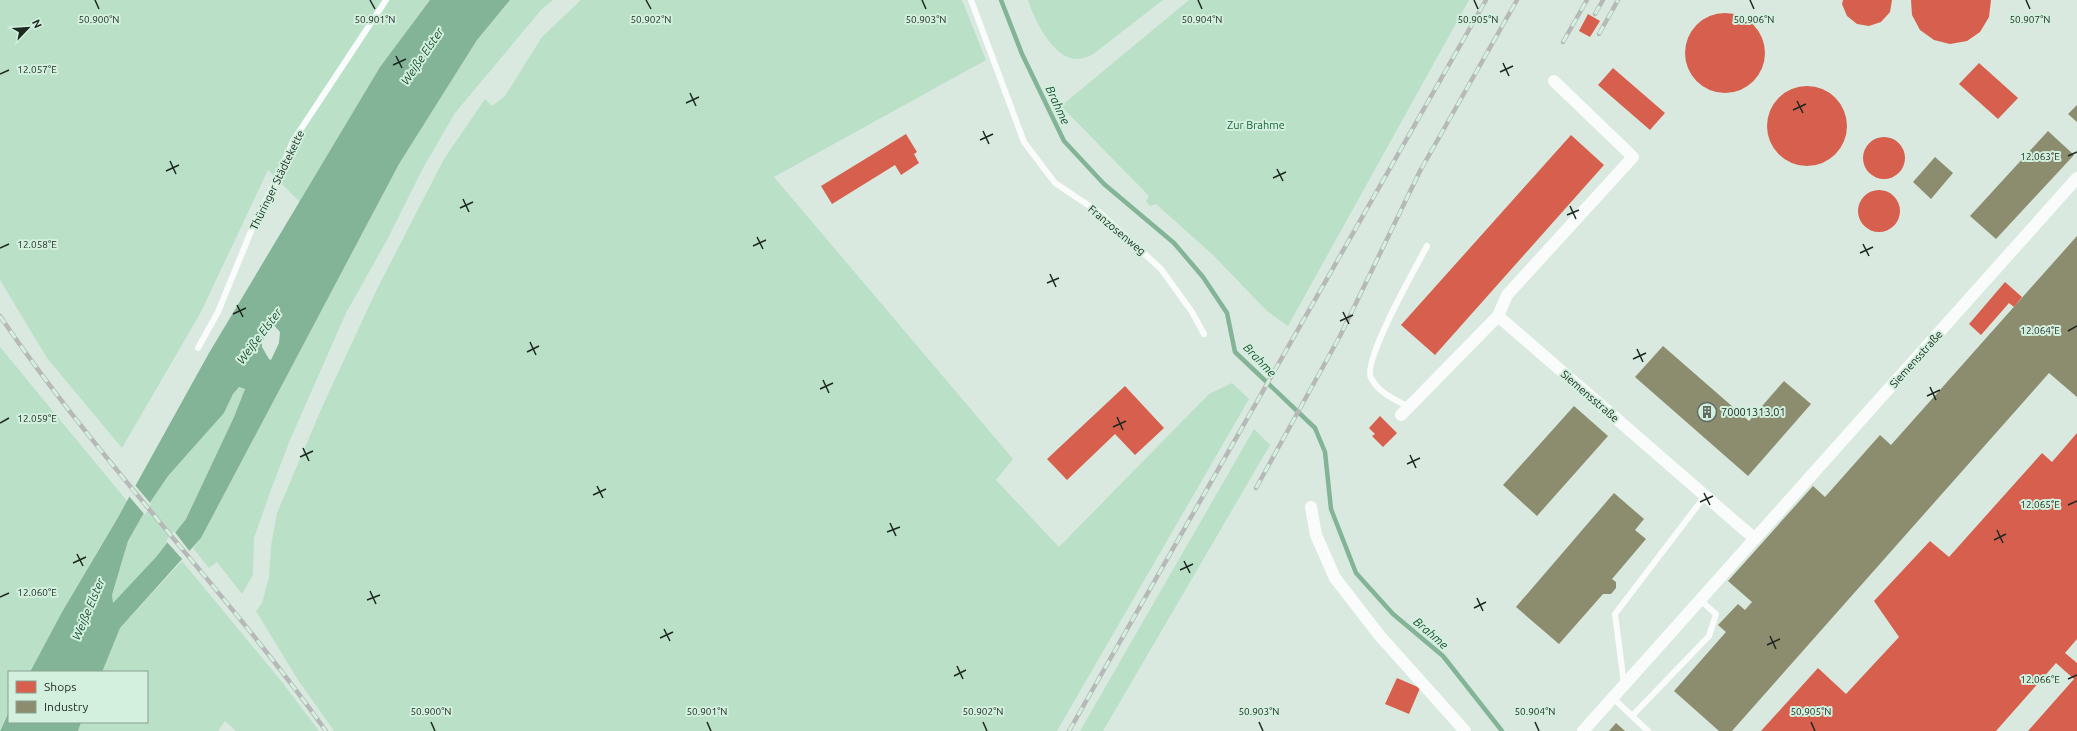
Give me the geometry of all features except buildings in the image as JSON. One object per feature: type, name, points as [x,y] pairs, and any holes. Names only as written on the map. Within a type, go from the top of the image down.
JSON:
[{"type":"street","points":[[1405,411],[1498,316],[1507,295],[1632,157],[1554,82]]},
{"type":"street","name":"Siemensstraße","points":[[1584,731],[2077,178]]},
{"type":"street","name":"Siemensstraße","points":[[1498,316],[1755,539]]},
{"type":"street","points":[[1311,507],[1316,535],[1335,578],[1380,636],[1465,731]]},
{"type":"lane","name":"Thüringer Städtekette","points":[[198,348],[218,312],[249,238],[293,141],[386,0]]},
{"type":"lane","name":"Franzosenweg","points":[[971,0],[1024,142],[1055,183],[1100,213],[1161,269],[1192,312],[1204,334]]},
{"type":"lane","points":[[1405,411],[1381,393],[1370,376],[1370,364],[1378,342],[1427,246]]},
{"type":"lane","points":[[1624,685],[1615,614],[1705,496]]},
{"type":"lane","points":[[1632,716],[1709,636],[1716,614],[1700,600]]},
{"type":"lane","points":[[1613,698],[1648,731]]},
{"type":"green space","points":[[0,0],[430,0],[380,67],[300,202],[268,170],[201,312],[122,448],[47,358],[0,280]]},
{"type":"green space","points":[[510,0],[553,0],[541,10],[455,113],[423,168],[387,240],[346,313],[290,440],[272,487],[254,538],[253,575],[242,594],[217,562],[209,568],[193,548],[201,538],[399,164],[477,40]]},
{"type":"green space","points":[[581,0],[962,0],[986,60],[774,177],[1013,459],[996,480],[1059,547],[1209,394],[1232,383],[1249,399],[1057,731],[334,731],[298,680],[256,611],[262,603],[269,577],[271,546],[277,513],[323,405],[377,289],[444,159],[485,99],[492,106],[505,96],[542,37]]},
{"type":"green space","points":[[1028,0],[1163,0],[1092,55],[1077,59],[1068,57],[1060,52],[1046,37]]},
{"type":"green space","name":"Zur Brahme","points":[[1189,0],[1469,0],[1288,326],[1267,311],[1213,255],[1156,204],[1150,206],[1146,201],[1149,196],[1061,106]]},
{"type":"green space","points":[[0,347],[127,501],[62,612],[31,671],[8,671],[8,714],[0,729]]},
{"type":"green space","points":[[239,387],[245,389],[234,417],[186,519],[156,557],[113,603],[112,595],[128,541],[149,504],[168,476],[224,413],[233,394]]},
{"type":"green space","points":[[1254,429],[1270,445],[1103,731],[1080,731]]},
{"type":"green space","points":[[182,561],[282,682],[319,731],[236,731],[225,721],[218,731],[73,731],[77,723],[148,723],[148,671],[100,671],[120,628]]},
{"type":"water","name":"Weiße Elster","points":[[430,0],[510,0],[477,40],[399,164],[201,538],[120,628],[102,671],[31,671],[62,612],[117,519],[209,353],[380,67]],"holes":[[[273,324],[280,332],[279,343],[271,360],[262,347],[262,342]],[[239,387],[245,389],[234,417],[186,519],[156,557],[113,603],[112,595],[128,541],[149,504],[168,476],[224,413],[233,394]]]},
{"type":"water","points":[[8,714],[8,723],[81,723],[78,731],[0,731]]},
{"type":"pier","points":[[134,484],[151,504],[145,515],[128,495]]},
{"type":"pier","points":[[174,531],[191,553],[184,561],[166,541]]},
{"type":"waterway","name":"Brahme","points":[[1001,0],[1022,54],[1064,141],[1104,184],[1174,243],[1203,277],[1227,313],[1235,352],[1315,428],[1325,452],[1331,509],[1356,573],[1393,614],[1443,656],[1502,731]]},
{"type":"railway","points":[[1069,731],[1486,0]]},
{"type":"railway","points":[[1256,488],[1340,336],[1420,171],[1517,0]]},
{"type":"railway","points":[[1563,42],[1587,0]]},
{"type":"railway","points":[[1595,14],[1603,0]]},
{"type":"railway","points":[[1599,34],[1618,0]]},
{"type":"railway","points":[[0,316],[38,370],[78,422],[246,626],[326,731]]},
{"type":"place","name":"70001313.01","points":[[1707,412]]}]
